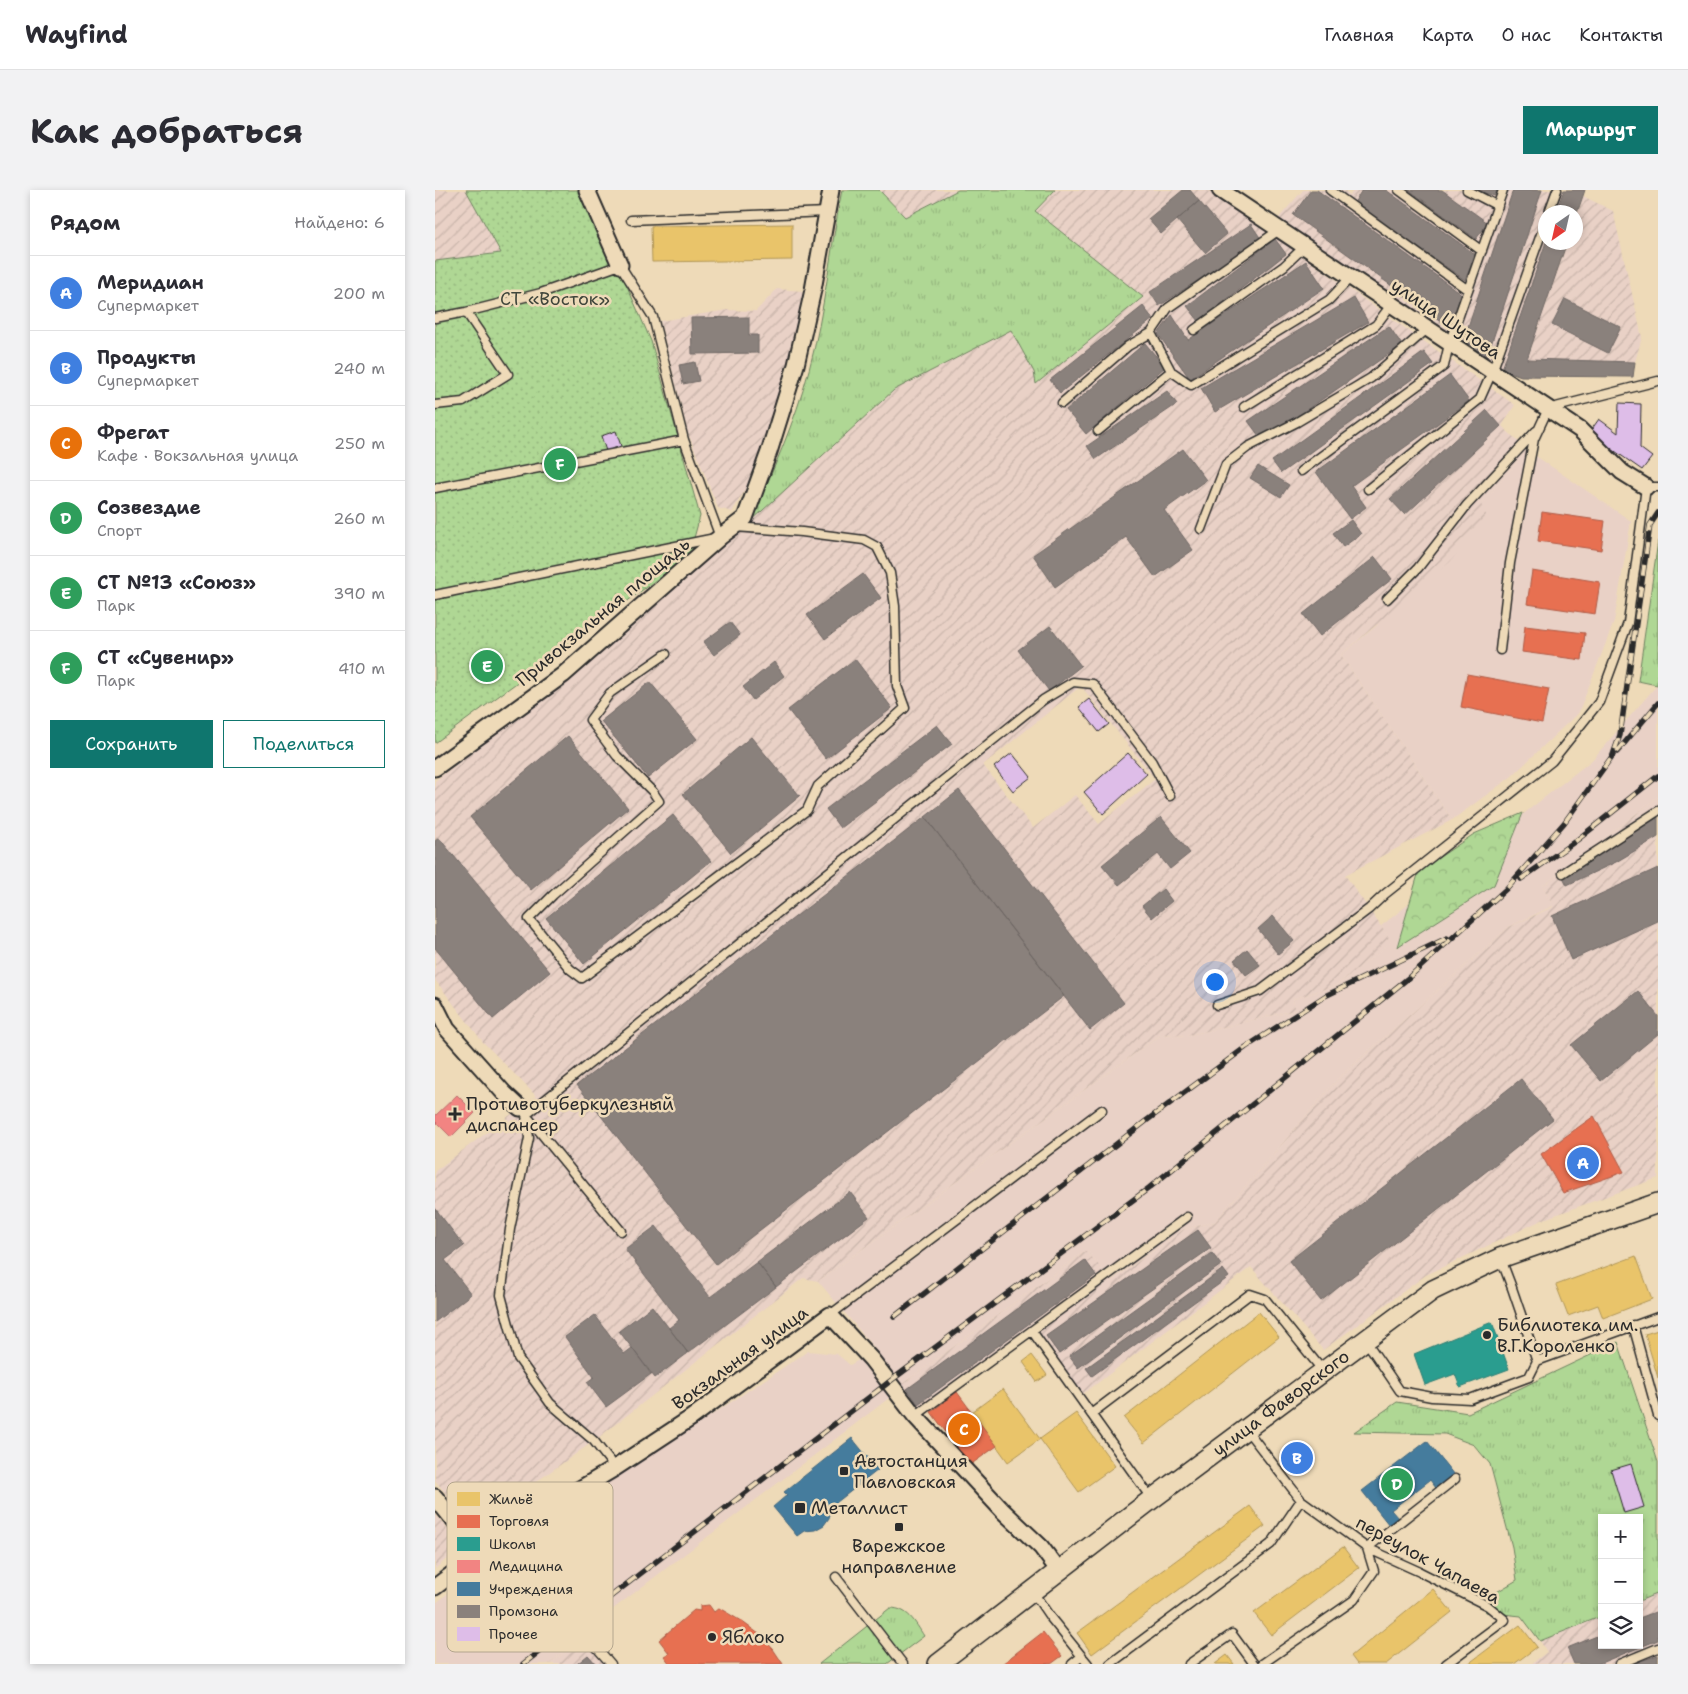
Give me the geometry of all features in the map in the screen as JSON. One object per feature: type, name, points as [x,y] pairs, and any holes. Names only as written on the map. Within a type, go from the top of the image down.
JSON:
[{"type":"street","points":[[587,190],[620,265]]},
{"type":"street","points":[[739,522],[769,452],[796,365],[831,190]]},
{"type":"street","name":"улица Шутова","points":[[1220,190],[1580,430],[1622,472],[1652,487]]},
{"type":"street","name":"Привокзальная площадь","points":[[435,768],[563,675],[739,522]]},
{"type":"street","points":[[435,1005],[447,1029],[523,1112]]},
{"type":"street","name":"улица Фаворского","points":[[938,1664],[1152,1499],[1433,1290],[1500,1258],[1658,1203]]},
{"type":"street","name":"Вокзальная улица","points":[[592,1482],[691,1418],[830,1316],[871,1359],[915,1416],[1003,1511],[1041,1548],[1059,1571]]},
{"type":"street","points":[[435,1497],[447,1512]]},
{"type":"street","name":"Вокзальная улица","points":[[435,1588],[447,1579]]},
{"type":"lane","points":[[1330,190],[1468,290]]},
{"type":"lane","points":[[1399,190],[1482,251]]},
{"type":"lane","points":[[1467,190],[1498,206]]},
{"type":"lane","points":[[1301,471],[1444,366],[1449,344],[1503,190]]},
{"type":"lane","points":[[1552,205],[1557,190]]},
{"type":"lane","points":[[631,220],[827,212]]},
{"type":"lane","points":[[1061,403],[1128,346],[1151,333],[1168,308],[1279,230]]},
{"type":"lane","points":[[1368,489],[1481,399],[1538,243]]},
{"type":"lane","points":[[1194,330],[1285,266],[1304,247]]},
{"type":"lane","points":[[435,318],[541,293],[620,265],[653,317],[684,440],[720,537],[435,595]]},
{"type":"lane","points":[[1151,333],[1171,371],[1191,385],[1329,300],[1350,278]]},
{"type":"lane","points":[[1244,407],[1376,325],[1391,305]]},
{"type":"lane","points":[[435,405],[463,402],[508,374],[466,312]]},
{"type":"lane","points":[[1201,529],[1226,464],[1248,447],[1297,422],[1371,378],[1427,328]]},
{"type":"lane","points":[[1098,431],[1171,371]]},
{"type":"lane","points":[[1500,650],[1510,563],[1534,439],[1548,409],[1658,381]]},
{"type":"lane","points":[[1387,599],[1418,568],[1467,505],[1541,426]]},
{"type":"lane","points":[[435,488],[684,440]]},
{"type":"lane","points":[[1217,1005],[1260,991],[1369,910],[1385,894],[1552,761],[1599,702],[1628,624],[1652,487]]},
{"type":"lane","points":[[666,654],[610,693],[590,720],[617,756],[653,792],[659,801],[553,895],[529,919],[570,969],[582,978],[807,810],[818,786],[905,708],[897,686],[895,606],[891,573],[877,547],[864,540],[739,522]]},
{"type":"lane","points":[[523,1112],[1043,700],[1073,682],[1093,684],[1153,762],[1170,796]]},
{"type":"lane","points":[[1563,874],[1658,812]]},
{"type":"lane","points":[[830,1316],[1102,1110]]},
{"type":"lane","points":[[523,1112],[621,1231]]},
{"type":"lane","points":[[523,1112],[529,1138],[511,1229],[501,1295],[518,1358],[550,1403],[593,1441],[615,1468]]},
{"type":"lane","points":[[915,1416],[1187,1217]]},
{"type":"lane","points":[[1500,1258],[1537,1361]]},
{"type":"lane","points":[[1091,1414],[1250,1294],[1265,1299],[1323,1371]]},
{"type":"lane","points":[[1365,1339],[1400,1390],[1432,1398],[1470,1399],[1529,1377],[1537,1361],[1658,1317]]},
{"type":"lane","points":[[1633,1325],[1658,1416]]},
{"type":"lane","points":[[1032,1330],[1152,1499]]},
{"type":"lane","name":"переулок Чапаева","points":[[1246,1429],[1301,1500],[1367,1548],[1488,1606],[1505,1620],[1446,1664]]},
{"type":"lane","points":[[1262,1664],[1354,1600],[1374,1571],[1367,1548],[1455,1479]]},
{"type":"lane","points":[[1110,1664],[1271,1544],[1301,1500]]},
{"type":"lane","points":[[836,1577],[903,1664]]},
{"type":"lane","points":[[1033,1592],[1050,1617],[1088,1664]]},
{"type":"lane","points":[[1189,1664],[1232,1634],[1254,1664]]},
{"type":"lane","points":[[1619,1664],[1658,1648]]},
{"type":"lane","points":[[600,1652],[611,1664]]},
{"type":"lane","points":[[1073,1664],[1082,1656]]},
{"type":"shaded area","points":[[435,190],[466,190],[501,253],[435,261]]},
{"type":"shaded area","points":[[879,190],[958,190],[905,217]]},
{"type":"shaded area","points":[[1055,190],[1208,190],[1515,405],[1502,426],[1527,450],[1481,504],[1487,517],[1450,562],[1341,655],[1452,820],[1345,875],[1392,942],[1337,985],[1293,999],[1295,1010],[1186,1036],[1162,1034],[818,1281],[803,1278],[594,1441],[536,1482],[447,1482],[447,1495],[435,1480],[435,1171],[536,1096],[483,1042],[435,980],[435,781],[551,690],[750,522],[894,390],[1011,330],[1034,372],[1037,383],[1142,298],[1035,211]],"holes":[[[1081,686],[1155,779],[1099,824],[1075,795],[1033,828],[983,765]]]},
{"type":"shaded area","points":[[1303,190],[1344,190],[1350,195],[1354,190],[1564,190],[1559,205],[1538,205],[1538,250],[1544,250],[1502,369],[1276,221]]},
{"type":"shaded area","points":[[1583,196],[1613,211],[1642,337],[1635,362],[1527,359],[1565,250],[1583,250],[1583,205],[1580,205]]},
{"type":"shaded area","points":[[777,289],[803,291],[791,349],[758,468],[732,512],[718,508],[688,433],[660,321],[727,310],[756,311]]},
{"type":"shaded area","points":[[1527,450],[1631,521],[1614,622],[1579,712],[1511,777],[1452,820],[1341,655],[1376,626]]},
{"type":"shaded area","points":[[1658,684],[1658,797],[1543,886],[1553,906],[1509,927],[1339,1078],[1215,1222],[1184,1229],[1111,1280],[1086,1251],[901,1385],[897,1392],[613,1609],[613,1482],[607,1482],[808,1351],[837,1354],[850,1365],[876,1350],[818,1281],[1162,1034],[1186,1036],[1295,1010],[1293,999],[1337,985],[1391,942],[1381,926],[1592,760]]},
{"type":"shaded area","points":[[1658,797],[1658,1178],[1544,1219],[1426,1275],[1323,1350],[1251,1267],[1079,1397],[1032,1331],[921,1412],[901,1385],[1086,1251],[1112,1280],[1184,1229],[1215,1222],[1339,1078],[1509,927],[1553,907],[1543,886]]},
{"type":"shaded area","points":[[435,1514],[447,1528],[447,1559],[435,1569]]},
{"type":"shaded area","points":[[1658,1593],[1658,1664],[1531,1664],[1547,1652],[1540,1641],[1598,1618],[1598,1649],[1643,1649],[1643,1599]]},
{"type":"shaded area","points":[[447,1594],[447,1652],[565,1652],[549,1664],[435,1664],[435,1604]]},
{"type":"shaded area","points":[[565,1652],[595,1652],[605,1664],[549,1664]]},
{"type":"green space","name":"СТ «Восток»","points":[[466,190],[579,190],[627,286],[651,341],[700,516],[694,538],[698,549],[435,743],[435,261],[501,253]]},
{"type":"green space","points":[[842,190],[879,190],[905,217],[958,190],[1055,190],[1035,211],[1143,297],[1036,384],[1034,372],[1011,330],[894,390],[750,522],[790,428],[809,370],[815,348]]},
{"type":"green space","points":[[1658,541],[1658,683],[1657,685],[1638,681]]},
{"type":"green space","points":[[1523,813],[1494,885],[1397,947],[1419,871],[1474,834]]},
{"type":"green space","points":[[1618,1342],[1658,1462],[1658,1593],[1643,1599],[1643,1514],[1598,1514],[1598,1618],[1540,1641],[1521,1616],[1485,1612],[1485,1599],[1517,1580],[1512,1547],[1490,1464],[1474,1445],[1445,1434],[1354,1432],[1397,1402],[1468,1413]]},
{"type":"green space","points":[[890,1608],[902,1610],[906,1613],[924,1636],[887,1664],[819,1664]]},
{"type":"building: Жильё","points":[[792,224],[792,260],[652,262],[651,226]]},
{"type":"building: Жильё","points":[[1636,1256],[1652,1299],[1603,1318],[1598,1305],[1568,1316],[1556,1285]]},
{"type":"building: Жильё","points":[[1259,1312],[1279,1337],[1144,1443],[1124,1418]]},
{"type":"building: Жильё","points":[[1658,1330],[1658,1378],[1645,1334]]},
{"type":"building: Жильё","points":[[1032,1355],[1047,1375],[1037,1382],[1023,1362]]},
{"type":"building: Жильё","points":[[1003,1389],[1040,1439],[1008,1462],[972,1412]]},
{"type":"building: Жильё","points":[[1076,1413],[1115,1466],[1079,1492],[1040,1439]]},
{"type":"building: Жильё","points":[[1250,1506],[1265,1526],[1092,1654],[1077,1633]]},
{"type":"building: Жильё","points":[[1343,1547],[1359,1568],[1271,1635],[1254,1613]]},
{"type":"building: Жильё","points":[[1433,1589],[1452,1612],[1386,1664],[1357,1664],[1351,1656]]},
{"type":"building: Жильё","points":[[1520,1625],[1537,1647],[1514,1664],[1468,1664]]},
{"type":"building: Жильё","points":[[1227,1655],[1234,1664],[1215,1664]]},
{"type":"building: Торговля","points":[[1542,512],[1605,521],[1601,550],[1538,541]]},
{"type":"building: Торговля","points":[[1532,571],[1600,582],[1595,614],[1527,604]]},
{"type":"building: Торговля","points":[[1525,626],[1585,633],[1582,660],[1522,652]]},
{"type":"building: Торговля","points":[[1467,674],[1549,689],[1542,723],[1461,707]]},
{"type":"building: Торговля","points":[[1594,1116],[1624,1172],[1563,1193],[1541,1154]]},
{"type":"building: Торговля","points":[[957,1392],[997,1446],[970,1465],[931,1412]]},
{"type":"building: Торговля","points":[[1296,1445],[1309,1461],[1299,1470],[1285,1454]]},
{"type":"building: Торговля","name":"Яблоко","points":[[709,1605],[714,1612],[719,1608],[759,1634],[773,1649],[783,1664],[670,1664],[664,1656],[669,1653],[659,1640],[694,1610],[700,1611],[700,1606]]},
{"type":"building: Торговля","points":[[1043,1632],[1062,1656],[1051,1664],[1002,1664]]},
{"type":"building: Школы","points":[[1492,1322],[1509,1369],[1460,1387],[1455,1374],[1425,1385],[1414,1354]]},
{"type":"building: Медицина","name":"Противотуберкулезный диспансер","points":[[457,1095],[475,1113],[451,1137],[435,1121],[435,1116]]},
{"type":"building: Учреждения","points":[[852,1438],[878,1470],[832,1506],[829,1518],[824,1525],[815,1530],[804,1531],[797,1536],[773,1507],[787,1495],[784,1492]]},
{"type":"building: Учреждения","points":[[1427,1441],[1454,1475],[1436,1488],[1430,1480],[1391,1510],[1398,1518],[1389,1525],[1362,1491]]},
{"type":"building: Промзона","points":[[1183,190],[1190,190],[1199,201],[1161,234],[1148,219]]},
{"type":"building: Промзона","points":[[1311,190],[1317,190],[1463,295],[1449,327],[1293,215]]},
{"type":"building: Промзона","points":[[1362,190],[1386,190],[1476,255],[1465,280],[1354,203]]},
{"type":"building: Промзона","points":[[1409,190],[1442,190],[1488,223],[1476,239]]},
{"type":"building: Промзона","points":[[1475,190],[1497,190],[1495,196]]},
{"type":"building: Промзона","points":[[1513,190],[1542,190],[1487,357],[1461,348]]},
{"type":"building: Промзона","points":[[1564,190],[1585,190],[1580,205],[1559,205]]},
{"type":"building: Промзона","points":[[1199,201],[1227,234],[1205,253],[1177,220]]},
{"type":"building: Промзона","points":[[1251,224],[1261,239],[1159,306],[1150,292]]},
{"type":"building: Промзона","points":[[1275,239],[1286,254],[1199,321],[1187,306]]},
{"type":"building: Промзона","points":[[1543,250],[1564,250],[1527,359],[1635,362],[1633,377],[1521,376],[1502,369]]},
{"type":"building: Промзона","points":[[1306,261],[1324,288],[1190,379],[1158,334],[1172,315],[1188,340]]},
{"type":"building: Промзона","points":[[1354,298],[1368,322],[1215,412],[1201,388]]},
{"type":"building: Промзона","points":[[1565,299],[1621,327],[1608,353],[1552,325]]},
{"type":"building: Промзона","points":[[1143,306],[1153,319],[1060,393],[1050,380]]},
{"type":"building: Промзона","points":[[749,317],[749,335],[758,335],[758,353],[692,354],[691,318]]},
{"type":"building: Промзона","points":[[1389,326],[1402,345],[1262,440],[1248,421]]},
{"type":"building: Промзона","points":[[1145,343],[1165,367],[1086,434],[1066,410]]},
{"type":"building: Промзона","points":[[1424,352],[1433,364],[1281,473],[1272,461]]},
{"type":"building: Промзона","points":[[695,362],[699,381],[683,384],[679,365]]},
{"type":"building: Промзона","points":[[1450,375],[1469,401],[1351,486],[1366,507],[1350,519],[1316,472]]},
{"type":"building: Промзона","points":[[1167,391],[1177,404],[1096,459],[1087,446]]},
{"type":"building: Промзона","points":[[1487,410],[1501,426],[1405,515],[1390,499]]},
{"type":"building: Промзона","points":[[1183,449],[1206,480],[1164,510],[1193,550],[1155,577],[1126,537],[1055,587],[1033,555]]},
{"type":"building: Промзона","points":[[1258,466],[1289,485],[1281,497],[1250,478]]},
{"type":"building: Промзона","points":[[1351,520],[1361,534],[1343,547],[1333,533]]},
{"type":"building: Промзона","points":[[1375,557],[1392,579],[1320,636],[1303,614]]},
{"type":"building: Промзона","points":[[863,574],[881,598],[825,639],[807,615]]},
{"type":"building: Промзона","points":[[730,622],[740,635],[714,655],[703,642]]},
{"type":"building: Промзона","points":[[1050,626],[1081,666],[1049,691],[1018,650]]},
{"type":"building: Промзона","points":[[855,659],[892,708],[826,759],[788,710]]},
{"type":"building: Промзона","points":[[774,662],[784,676],[753,700],[743,687]]},
{"type":"building: Промзона","points":[[650,682],[697,739],[648,778],[601,721]]},
{"type":"building: Промзона","points":[[937,725],[952,744],[840,828],[826,809]]},
{"type":"building: Промзона","points":[[568,736],[628,808],[531,890],[470,817]]},
{"type":"building: Промзона","points":[[751,737],[800,796],[731,853],[683,794]]},
{"type":"building: Промзона","points":[[959,790],[1124,1003],[1090,1030],[925,817]]},
{"type":"building: Промзона","points":[[673,815],[711,861],[584,964],[546,918]]},
{"type":"building: Промзона","points":[[925,817],[1064,996],[716,1264],[577,1085]]},
{"type":"building: Промзона","points":[[1161,817],[1190,853],[1170,869],[1158,854],[1119,885],[1102,865]]},
{"type":"building: Промзона","points":[[1658,817],[1658,837],[1616,862],[1567,885],[1563,877]]},
{"type":"building: Промзона","points":[[439,838],[550,972],[493,1019],[435,948],[435,841]]},
{"type":"building: Промзона","points":[[1658,868],[1658,921],[1571,960],[1552,916]]},
{"type":"building: Промзона","points":[[1163,889],[1172,901],[1152,918],[1142,906]]},
{"type":"building: Промзона","points":[[1273,916],[1294,941],[1278,954],[1258,929]]},
{"type":"building: Промзона","points":[[1247,949],[1260,965],[1246,975],[1234,960]]},
{"type":"building: Промзона","points":[[1638,991],[1658,1016],[1658,1034],[1601,1081],[1571,1045]]},
{"type":"building: Промзона","points":[[1521,1079],[1553,1119],[1321,1301],[1289,1261]]},
{"type":"building: Промзона","points":[[850,1192],[869,1217],[776,1287],[757,1262]]},
{"type":"building: Промзона","points":[[435,1208],[464,1246],[445,1260],[471,1294],[435,1322]]},
{"type":"building: Промзона","points":[[656,1226],[710,1297],[757,1262],[776,1287],[688,1353],[669,1328],[679,1320],[625,1249]]},
{"type":"building: Промзона","points":[[1198,1230],[1211,1248],[1059,1354],[1046,1336]]},
{"type":"building: Промзона","points":[[1212,1253],[1221,1265],[1078,1368],[1069,1356]]},
{"type":"building: Промзона","points":[[1085,1260],[1096,1275],[918,1404],[907,1389]]},
{"type":"building: Промзона","points":[[1223,1269],[1229,1277],[1092,1376],[1086,1368]]},
{"type":"building: Промзона","points":[[652,1306],[688,1353],[655,1378],[619,1331]]},
{"type":"building: Промзона","points":[[595,1315],[624,1354],[632,1348],[651,1374],[606,1407],[587,1382],[594,1377],[565,1337]]},
{"type":"building: Промзона","points":[[1658,1611],[1658,1640],[1643,1646],[1643,1617]]},
{"type":"building: Промзона","points":[[1598,1636],[1598,1649],[1636,1649],[1598,1664],[1574,1664],[1567,1648]]},
{"type":"building: Промзона","points":[[588,1655],[596,1664],[577,1664]]},
{"type":"building: Промзона","points":[[1658,1655],[1658,1664],[1632,1664]]},
{"type":"building: Прочее","points":[[1619,403],[1641,404],[1640,448],[1652,457],[1642,470],[1589,433],[1599,419],[1618,433]]},
{"type":"building: Прочее","points":[[616,431],[621,446],[606,451],[601,436]]},
{"type":"building: Прочее","points":[[1089,699],[1109,724],[1099,732],[1079,707]]},
{"type":"building: Прочее","points":[[1012,753],[1031,777],[1013,791],[994,767]]},
{"type":"building: Прочее","points":[[1128,753],[1147,774],[1103,814],[1084,792]]},
{"type":"building: Прочее","points":[[1631,1464],[1644,1507],[1624,1513],[1611,1470]]},
{"type":"railway","points":[[613,1595],[889,1382],[1149,1188],[1407,979],[1506,889],[1564,823],[1613,755],[1620,735],[1650,525],[1658,513]]},
{"type":"railway","points":[[1617,752],[1658,703]]},
{"type":"railway","points":[[1521,879],[1577,840],[1658,776]]},
{"type":"railway","points":[[894,1317],[1146,1121],[1246,1047],[1325,996],[1447,938]]},
{"type":"railway","points":[[523,1664],[539,1652]]},
{"type":"place","name":"СТ «Сувенир»","points":[[560,464]]},
{"type":"place","name":"СТ №13 «Союз»","points":[[487,666]]},
{"type":"place","name":"Противотуберкулезный диспансер","points":[[455,1114]]},
{"type":"place","name":"Меридиан","points":[[1583,1163]]},
{"type":"place","name":"Библиотека им. В.Г.Короленко","points":[[1487,1335]]},
{"type":"place","name":"Фрегат","points":[[964,1429]]},
{"type":"place","name":"Продукты","points":[[1297,1458]]},
{"type":"place","name":"Автостанция Павловская","points":[[844,1471]]},
{"type":"place","name":"Созвездие","points":[[1397,1484]]},
{"type":"place","name":"Металлист","points":[[800,1508]]},
{"type":"place","name":"Варежское направление","points":[[899,1527]]},
{"type":"place","name":"Яблоко","points":[[712,1637]]}]
